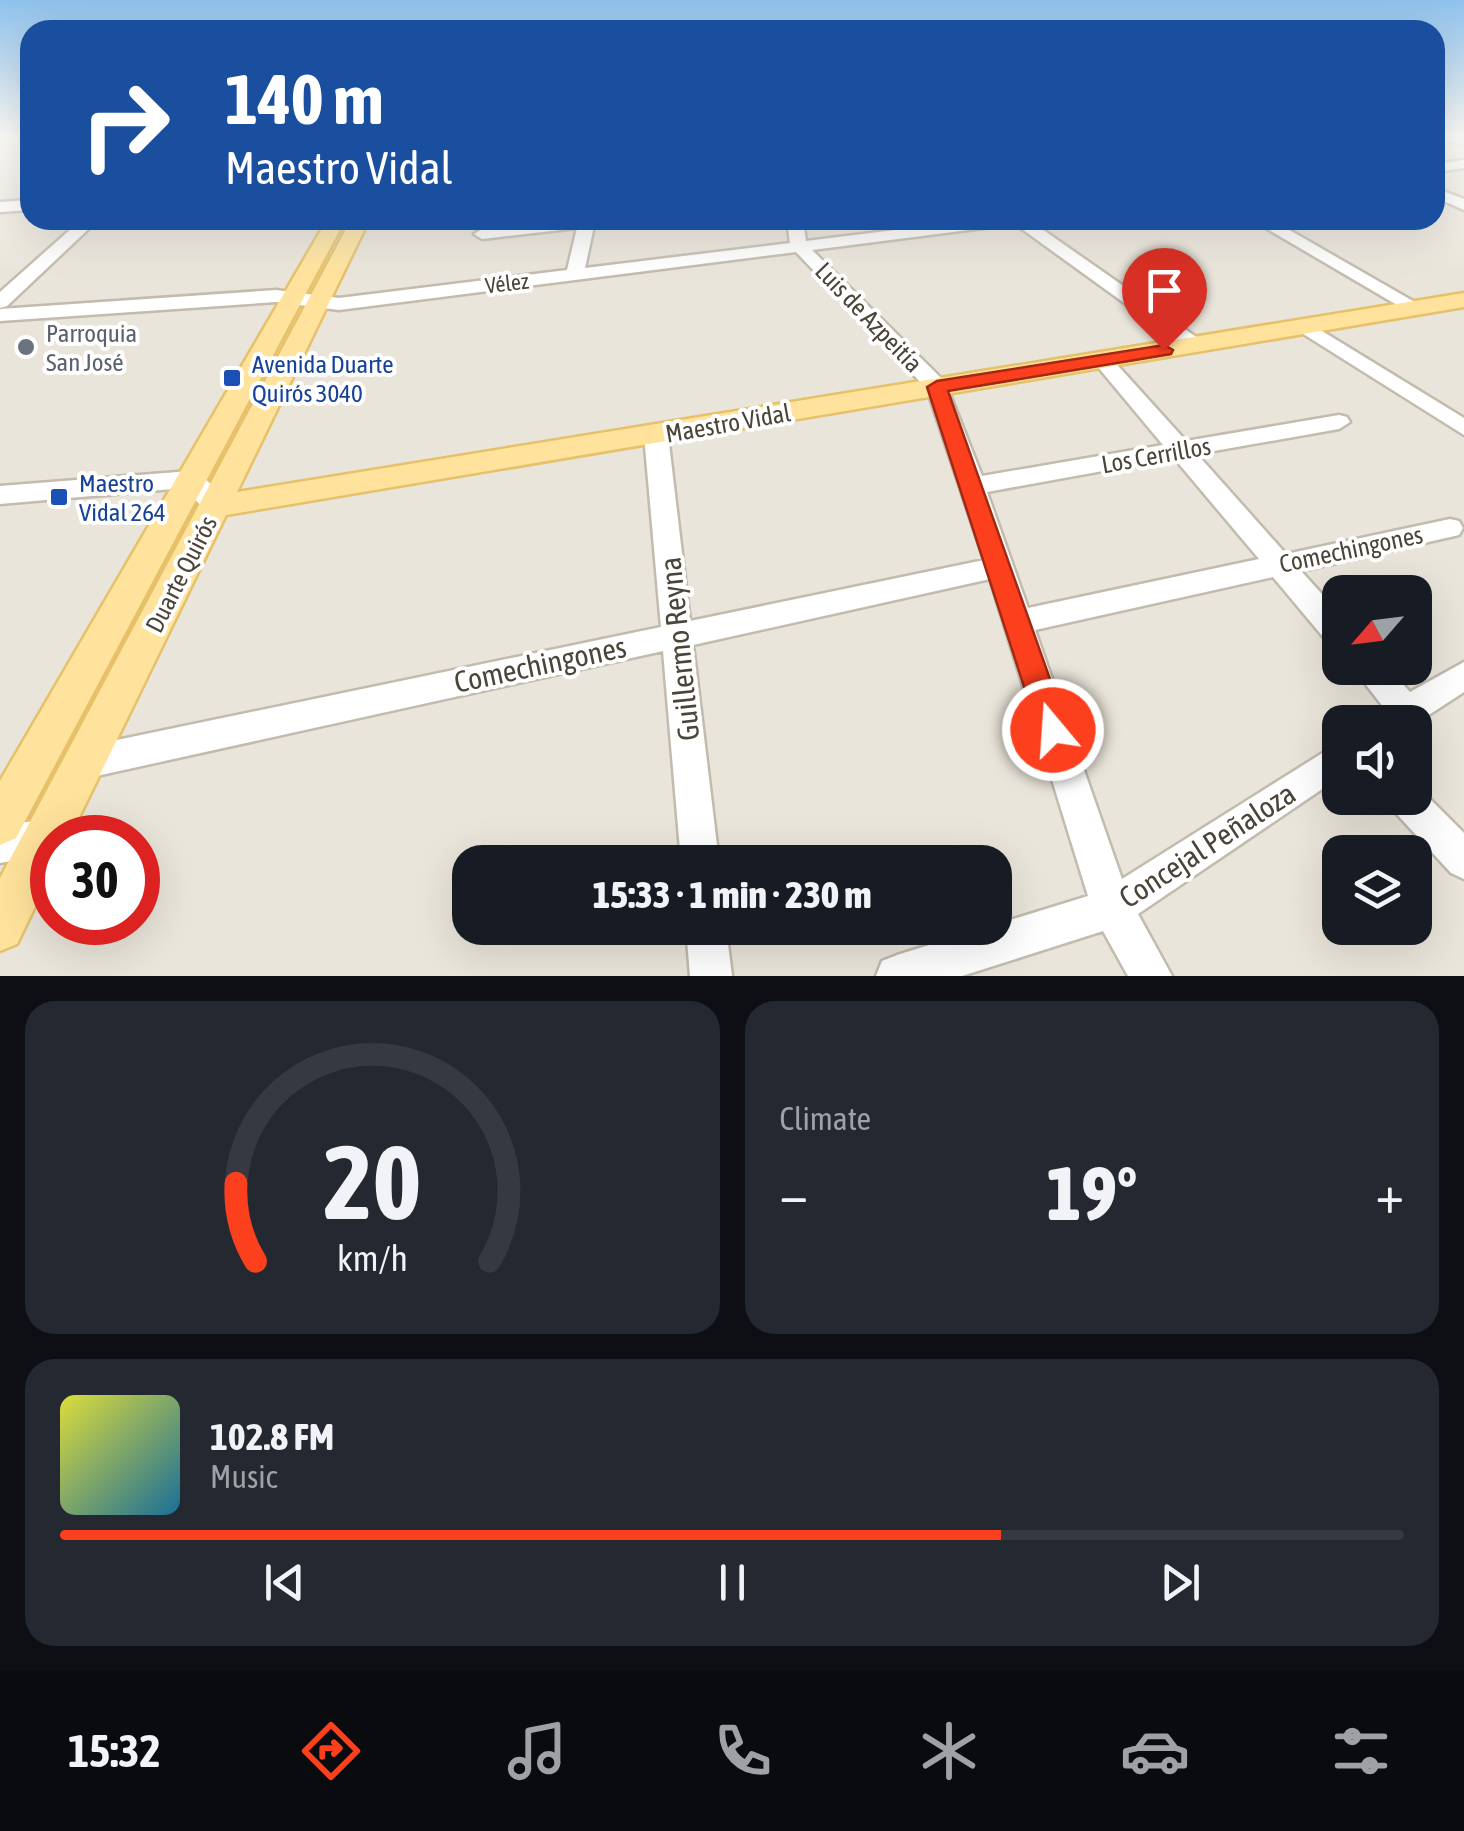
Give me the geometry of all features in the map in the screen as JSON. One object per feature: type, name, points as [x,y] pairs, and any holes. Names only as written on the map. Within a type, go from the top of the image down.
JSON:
[{"type":"main road","name":"Duarte Quirós","points":[[56,815],[203,492],[304,300],[332,230]]},
{"type":"main road","name":"Duarte Quirós","points":[[0,823],[203,492],[304,300],[353,230]]},
{"type":"main road","name":"Maestro Vidal","points":[[203,492],[656,436],[1464,300]]},
{"type":"main road","name":"Duarte Quirós","points":[[0,927],[30,867]]},
{"type":"street","points":[[0,302],[79,230]]},
{"type":"street","points":[[482,234],[514,230]]},
{"type":"street","points":[[574,275],[585,230]]},
{"type":"street","name":"Luis de Azpeitía","points":[[795,230],[800,246],[937,387],[974,486],[1112,908],[1151,976]]},
{"type":"street","name":"Vélez","points":[[0,315],[304,300],[574,275],[933,230]]},
{"type":"street","points":[[1030,230],[1195,345]]},
{"type":"street","points":[[1278,230],[1416,308]]},
{"type":"street","points":[[1304,326],[1464,428]]},
{"type":"street","points":[[1103,361],[1322,614]]},
{"type":"street","name":"Los Cerrillos","points":[[974,486],[1338,422]]},
{"type":"street","name":"Guillermo Reyna","points":[[656,436],[698,845]]},
{"type":"street","name":"Maestro Vidal","points":[[0,495],[203,492]]},
{"type":"street","name":"Comechingones","points":[[1018,622],[1450,528]]},
{"type":"street","name":"Comechingones","points":[[83,762],[998,567]]},
{"type":"street","points":[[1417,705],[1464,674]]},
{"type":"street","name":"Concejal Peñaloza","points":[[897,976],[1112,908],[1322,770]]},
{"type":"street","points":[[1422,815],[1464,860]]},
{"type":"street","points":[[0,844],[30,841]]},
{"type":"street","points":[[708,945],[711,976]]},
{"type":"shaded area","points":[[0,183],[20,183],[20,230],[1445,230],[1445,183],[1464,183],[1464,976],[0,976]]},
{"type":"place","name":"Parroquia San José","points":[[26,347]]},
{"type":"place","name":"Avenida Duarte Quirós 3040","points":[[232,378]]},
{"type":"place","name":"Maestro Vidal 264","points":[[59,497]]},
{"type":"route","points":[[1053,730],[974,486],[937,387],[1164,350]]}]
